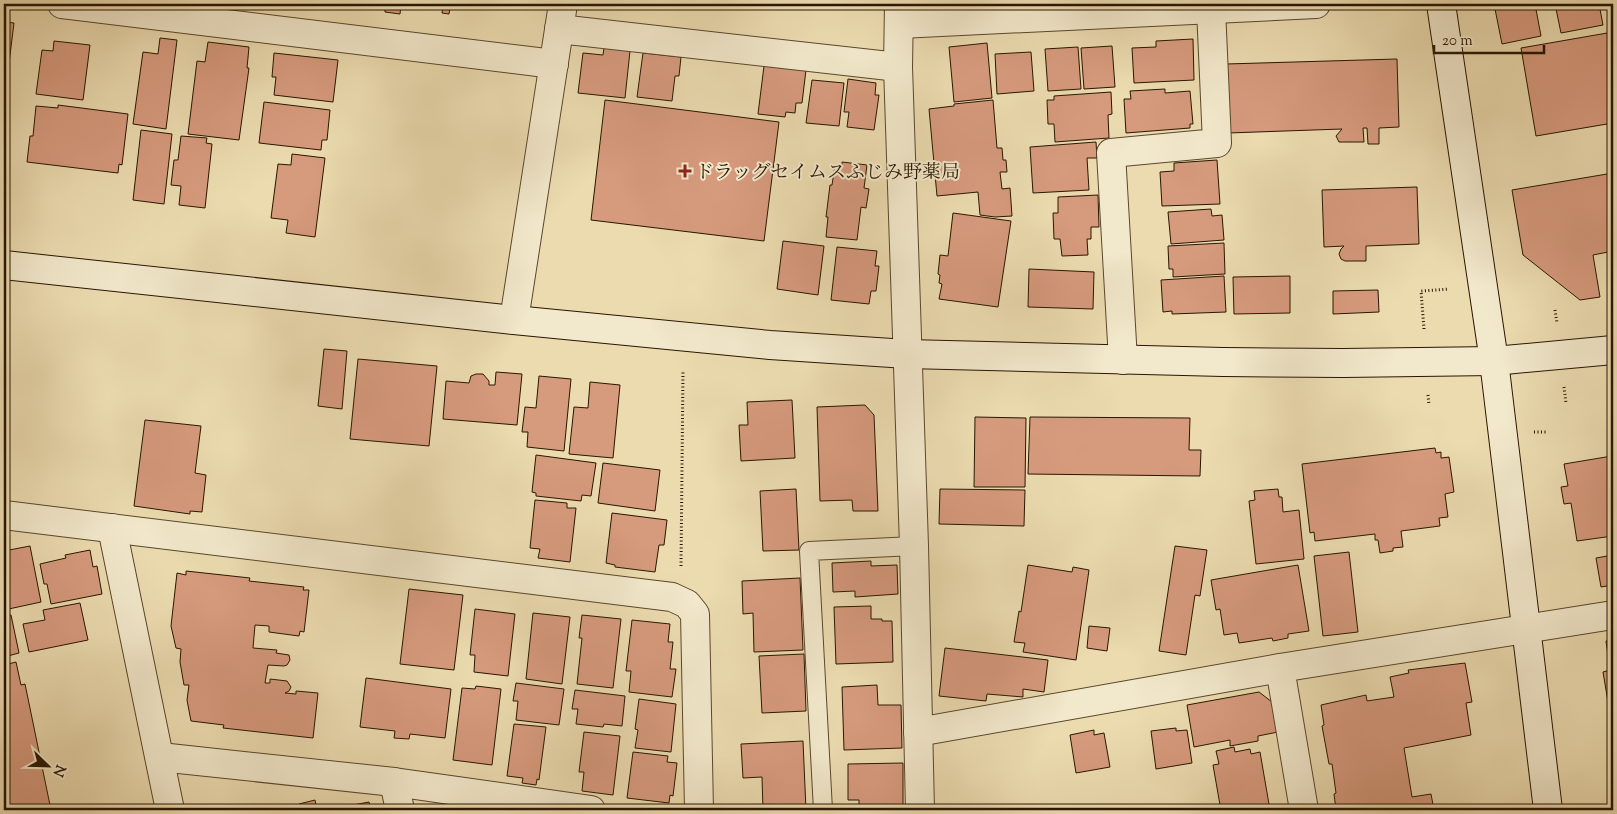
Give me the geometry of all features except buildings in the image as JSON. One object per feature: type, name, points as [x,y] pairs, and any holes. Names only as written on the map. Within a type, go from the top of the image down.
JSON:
[{"type":"street","points":[[62,4],[554,64]]},
{"type":"street","points":[[920,810],[914,546],[898,67],[899,14],[1211,9],[1316,4]]},
{"type":"street","points":[[1441,4],[1494,361],[1548,810]]},
{"type":"street","points":[[1123,360],[1111,153],[1217,143],[1211,9]]},
{"type":"street","points":[[514,320],[561,17],[898,67]]},
{"type":"street","points":[[4,265],[514,320],[770,345],[907,354],[1233,362],[1426,362],[1494,361],[1613,350]]},
{"type":"street","points":[[4,515],[672,597],[687,604],[695,614],[700,810]]},
{"type":"street","points":[[112,528],[170,810]]},
{"type":"street","points":[[918,732],[1280,668],[1613,615]]},
{"type":"street","points":[[1280,668],[1304,810]]},
{"type":"street","points":[[160,757],[394,782],[591,810]]},
{"type":"street","points":[[394,782],[400,810]]},
{"type":"lane","points":[[823,810],[809,551],[914,546]]},
{"type":"path","points":[[1429,405],[1422,291],[1482,287]]},
{"type":"path","points":[[683,369],[681,582],[687,604]]},
{"type":"place","name":"ドラッグセイムスふじみ野薬局","points":[[685,171]]}]
